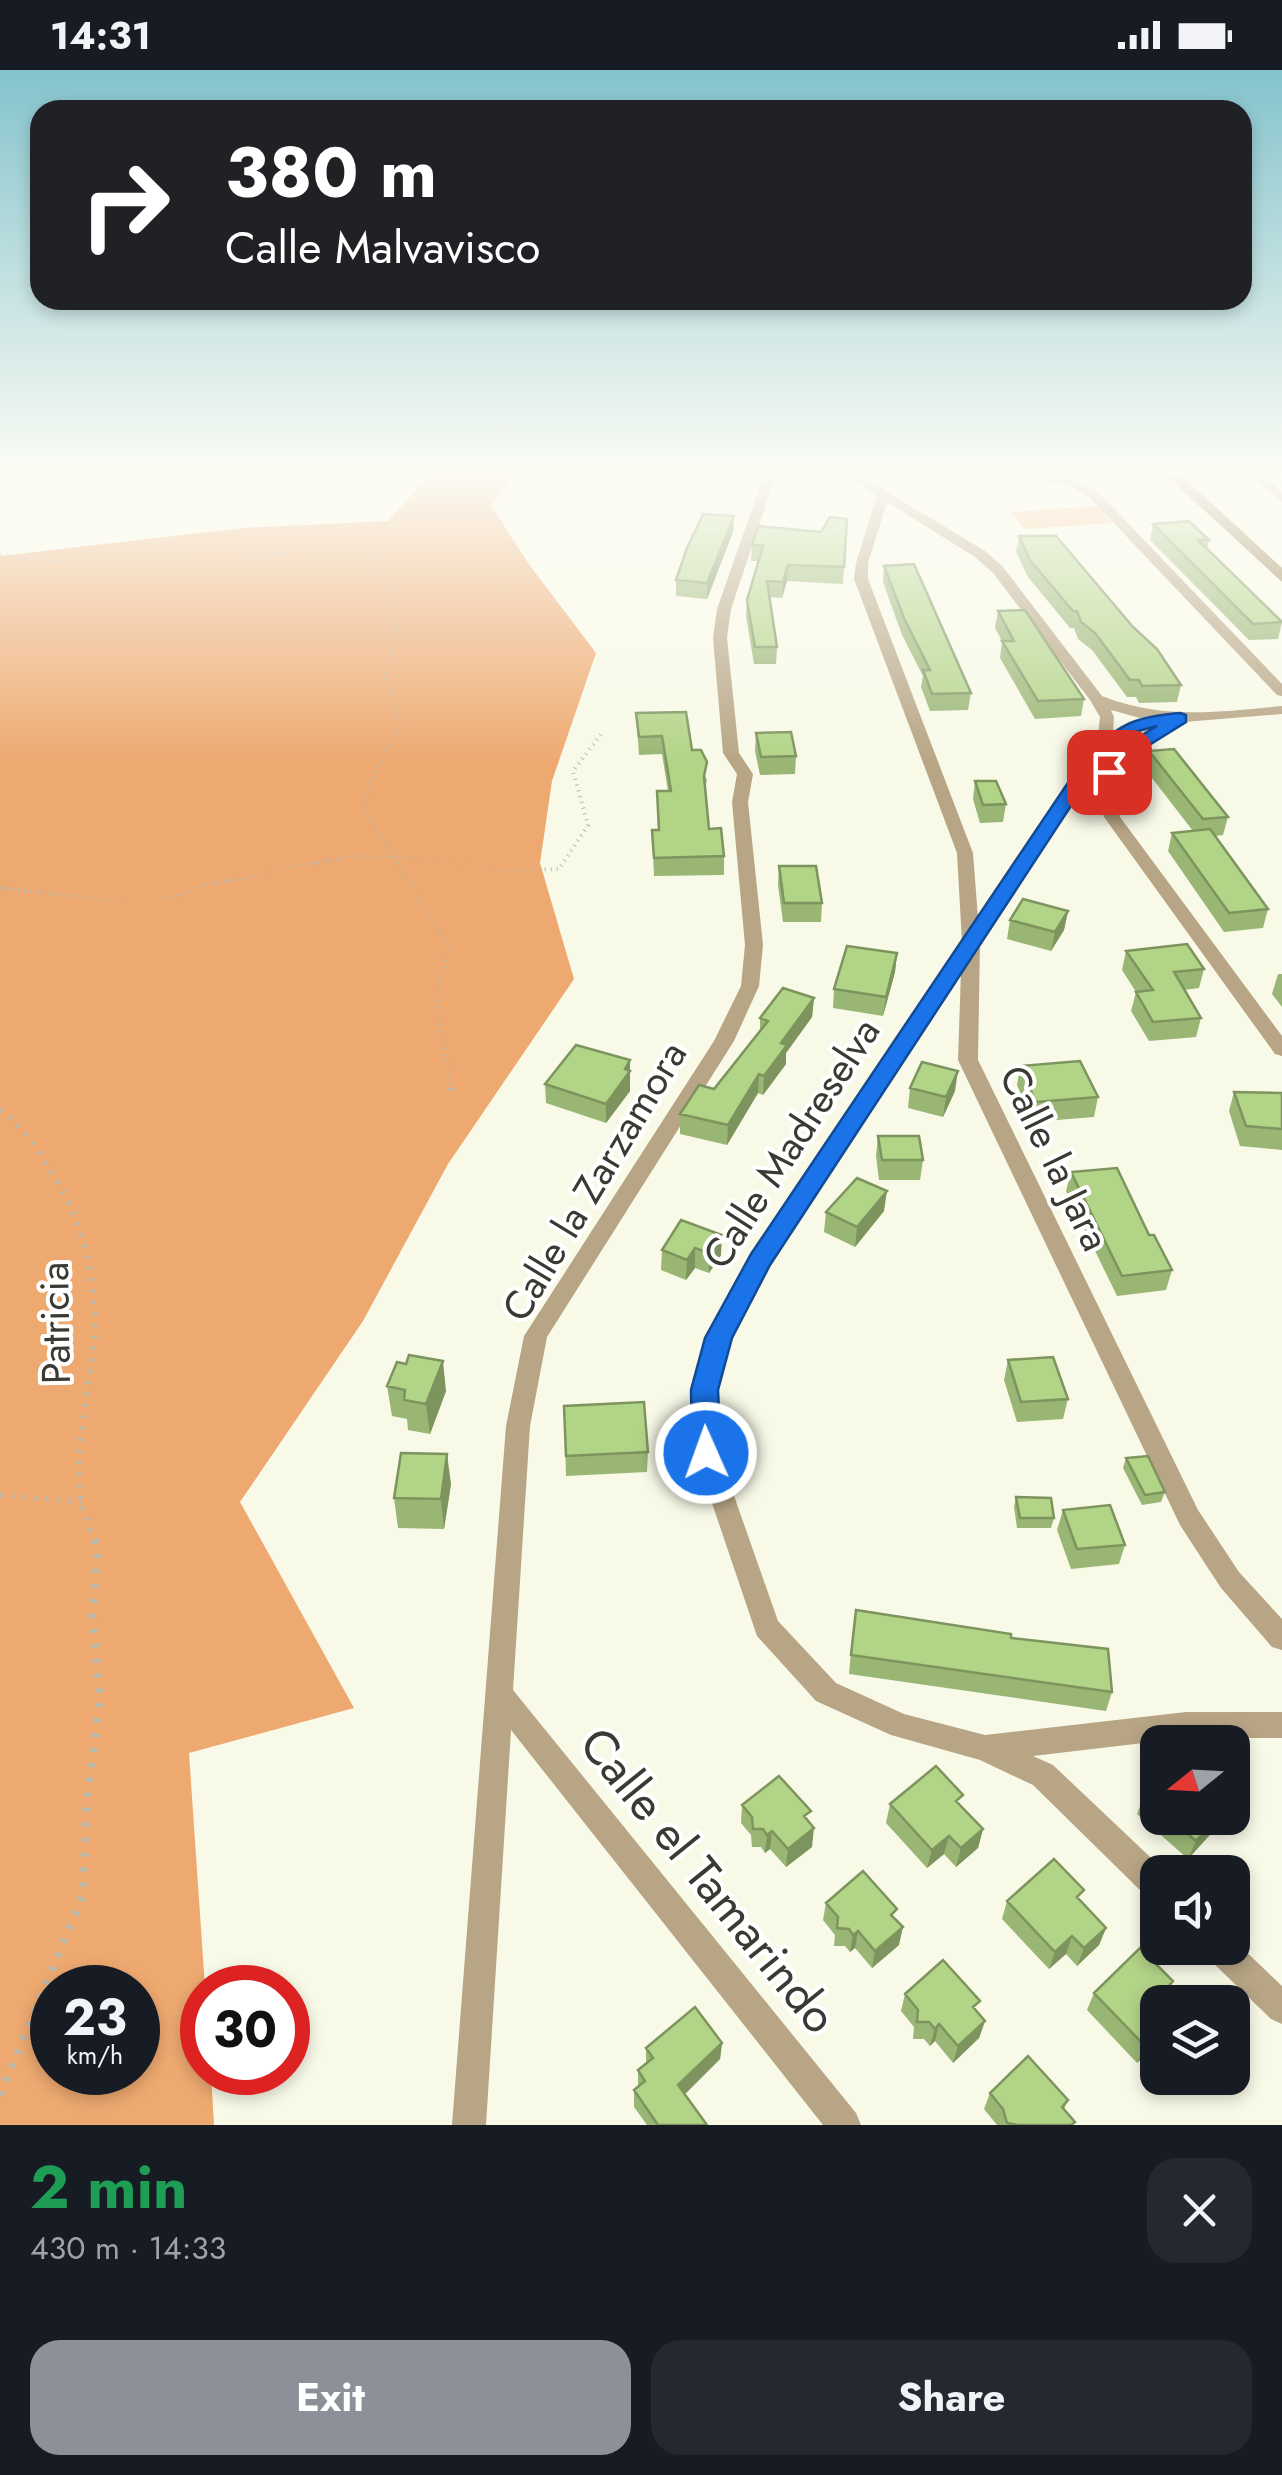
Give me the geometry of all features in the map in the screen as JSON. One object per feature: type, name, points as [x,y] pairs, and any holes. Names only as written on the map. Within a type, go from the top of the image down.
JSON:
[{"type":"street","name":"Calle la Zarzamora","points":[[468,2125],[518,1426],[536,1336],[724,1041],[750,986],[754,945],[740,802],[745,774],[731,753],[720,638],[724,609],[737,571]]},
{"type":"street","name":"Calle la Jara","points":[[862,571],[965,853],[971,946],[968,1060],[1189,1518],[1230,1580],[1282,1638]]},
{"type":"street","points":[[999,571],[1097,699],[1107,717],[1105,745]]},
{"type":"street","points":[[1165,571],[1282,692]]},
{"type":"street","points":[[1097,699],[1141,715],[1180,718],[1282,710]]},
{"type":"street","points":[[1180,718],[1124,754],[1109,772],[1103,790],[1112,816],[1282,1050]]},
{"type":"street","name":"Calle Madreselva","points":[[1140,1868],[1043,1774],[984,1748],[901,1726],[826,1692],[766,1628],[706,1453],[705,1390],[718,1338],[760,1260],[1094,756],[1124,730],[1144,722],[1180,718]]},
{"type":"street","name":"Calle el Tamarindo","points":[[500,1695],[844,2125]]},
{"type":"street","points":[[984,1748],[1186,1725],[1282,1724]]},
{"type":"street","points":[[1238,1965],[1282,2008]]},
{"type":"path","points":[[379,571],[398,624],[385,678],[401,722],[370,782],[364,809],[398,856],[414,896],[450,947],[436,996],[452,1095]]},
{"type":"path","points":[[0,888],[130,903],[161,901],[202,886],[345,858],[398,856],[502,870],[559,868],[588,825],[573,771],[602,733]]},
{"type":"path","name":"Patricia","points":[[0,1110],[22,1125],[68,1198],[92,1265],[92,1363],[77,1452],[84,1519],[98,1546],[92,1614],[100,1696],[86,1812],[83,1895],[0,2096]]},
{"type":"path","points":[[0,1495],[82,1502]]},
{"type":"shaded area","points":[[0,571],[534,571],[596,653],[552,781],[540,863],[574,979],[448,1164],[363,1321],[240,1502],[354,1708],[189,1753],[203,1965],[180,1965],[180,2095],[212,2095],[214,2125],[0,2125]]},
{"type":"building","points":[[679,571],[712,571],[707,583],[676,580]]},
{"type":"building","points":[[756,571],[786,571],[783,582],[767,581],[777,647],[755,647],[747,600]]},
{"type":"building","points":[[886,571],[917,571],[971,693],[932,694],[923,670],[930,670]]},
{"type":"building","points":[[1039,571],[1086,571],[1157,649],[1181,685],[1142,686],[1139,680],[1130,680],[1095,633],[1081,622],[1077,611]]},
{"type":"building","points":[[1200,571],[1230,571],[1282,622],[1253,624]]},
{"type":"building","points":[[1025,610],[1084,699],[1038,701],[1002,641],[1014,641],[998,611]]},
{"type":"building","points":[[686,712],[692,750],[701,750],[707,762],[704,776],[709,829],[721,828],[724,856],[654,858],[652,830],[659,830],[657,791],[671,791],[662,736],[639,737],[636,713]]},
{"type":"building","points":[[791,732],[796,756],[761,757],[756,733]]},
{"type":"building","points":[[1174,749],[1228,817],[1203,819],[1149,751]]},
{"type":"building","points":[[975,781],[996,781],[1006,804],[983,805]]},
{"type":"building","points":[[1210,829],[1268,909],[1229,913],[1172,833]]},
{"type":"building","points":[[779,866],[816,866],[822,903],[784,903]]},
{"type":"building","points":[[1023,899],[1068,911],[1055,932],[1010,920]]},
{"type":"building","points":[[1187,944],[1204,969],[1174,972],[1201,1018],[1153,1022],[1136,992],[1153,990],[1126,951]]},
{"type":"building","points":[[847,946],[897,953],[886,997],[834,989]]},
{"type":"building","points":[[783,988],[814,998],[781,1043],[787,1045],[764,1076],[759,1074],[728,1125],[680,1114],[699,1085],[714,1089],[768,1021],[760,1018]]},
{"type":"building","points":[[576,1045],[630,1060],[625,1069],[630,1071],[606,1104],[545,1084]]},
{"type":"building","points":[[1080,1061],[1098,1097],[1036,1102],[1020,1066]]},
{"type":"building","points":[[922,1062],[958,1071],[946,1097],[910,1088]]},
{"type":"building","points":[[1234,1092],[1282,1093],[1282,1129],[1246,1126]]},
{"type":"building","points":[[878,1136],[919,1136],[923,1160],[882,1160]]},
{"type":"building","points":[[1117,1168],[1149,1235],[1154,1235],[1172,1270],[1122,1276],[1071,1172]]},
{"type":"building","points":[[857,1178],[887,1191],[857,1227],[826,1212]]},
{"type":"building","points":[[681,1220],[722,1235],[709,1253],[695,1248],[687,1260],[662,1250]]},
{"type":"building","points":[[409,1355],[443,1361],[426,1404],[404,1400],[405,1390],[387,1386],[397,1362],[406,1364]]},
{"type":"building","points":[[1053,1357],[1068,1399],[1021,1402],[1008,1360]]},
{"type":"building","points":[[644,1402],[648,1452],[566,1456],[564,1406]]},
{"type":"building","points":[[401,1453],[447,1454],[441,1499],[394,1498]]},
{"type":"building","points":[[1148,1456],[1165,1492],[1145,1495],[1126,1458]]},
{"type":"building","points":[[1016,1497],[1051,1498],[1054,1518],[1020,1518]]},
{"type":"building","points":[[1110,1505],[1125,1545],[1077,1549],[1063,1510]]},
{"type":"building","points":[[856,1610],[1011,1634],[1011,1638],[1108,1649],[1112,1692],[851,1655]]},
{"type":"building","points":[[936,1766],[963,1795],[956,1801],[983,1829],[961,1848],[949,1836],[932,1850],[890,1804]]},
{"type":"building","points":[[779,1776],[811,1811],[804,1816],[814,1828],[788,1849],[772,1831],[767,1835],[763,1829],[753,1829],[752,1817],[742,1805]]},
{"type":"building","points":[[1054,1859],[1084,1890],[1077,1897],[1106,1928],[1084,1948],[1072,1936],[1055,1952],[1007,1901]]},
{"type":"building","points":[[863,1871],[897,1909],[891,1915],[903,1927],[875,1951],[858,1931],[853,1935],[849,1929],[837,1928],[838,1917],[826,1903]]},
{"type":"building","points":[[1140,1948],[1140,1965],[1157,1965],[1173,1981],[1170,1985],[1140,1985],[1140,2041],[1094,1993]]},
{"type":"building","points":[[943,1960],[980,2001],[973,2007],[985,2021],[958,2046],[939,2024],[935,2029],[929,2022],[917,2022],[918,2010],[905,1994]]},
{"type":"building","points":[[695,2007],[722,2043],[678,2085],[707,2125],[658,2125],[634,2090],[645,2081],[638,2070],[653,2058],[646,2048]]},
{"type":"building","points":[[1028,2056],[1068,2100],[1062,2107],[1075,2122],[1071,2125],[1007,2123],[1003,2109],[990,2093]]},
{"type":"route","points":[[706,1453],[705,1390],[718,1338],[760,1260],[1094,756],[1124,730],[1144,722],[1180,718],[1124,754],[1109,772]]}]
